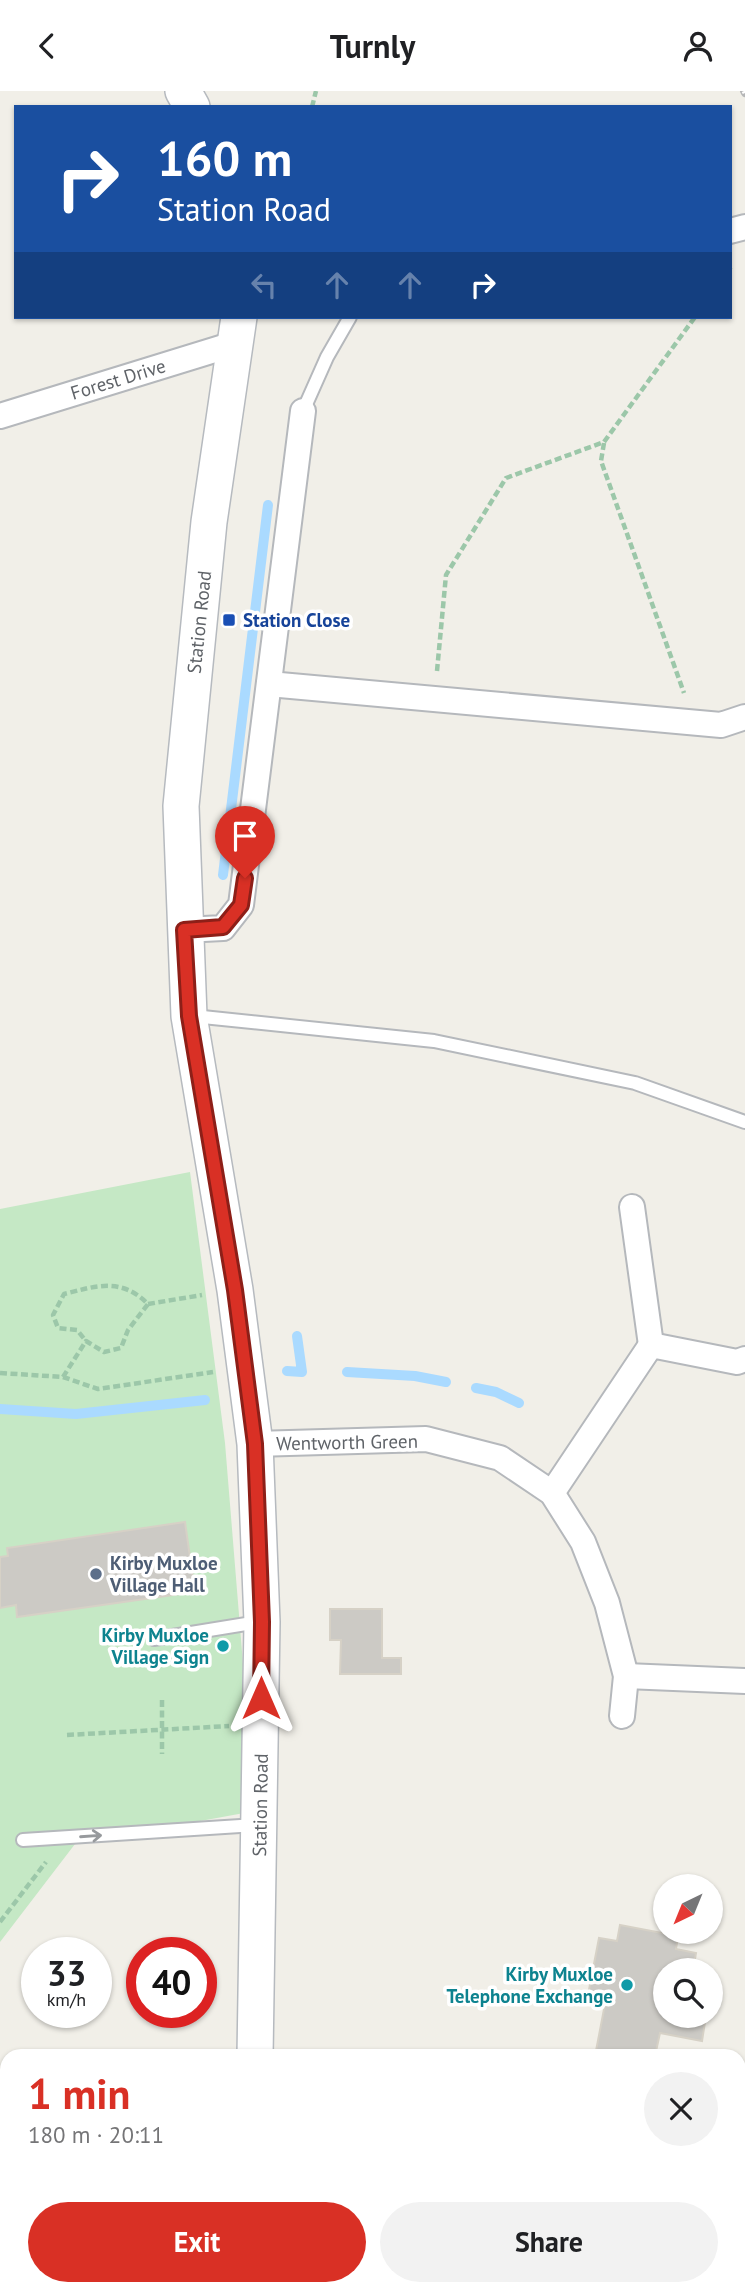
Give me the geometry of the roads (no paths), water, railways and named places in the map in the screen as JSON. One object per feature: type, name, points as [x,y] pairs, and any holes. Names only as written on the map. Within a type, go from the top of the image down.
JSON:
[{"type":"street","name":"Forest Drive","points":[[0,416],[238,330]]},
{"type":"street","name":"Station Road","points":[[238,330],[209,522],[181,806],[189,1016],[235,1290],[255,1444],[262,1622],[255,2049]]},
{"type":"street","points":[[184,930],[223,927],[241,905],[303,411]]},
{"type":"street","points":[[269,684],[721,725],[745,717]]},
{"type":"street","points":[[552,1493],[651,1345],[632,1207]]},
{"type":"street","points":[[651,1345],[737,1362],[745,1360]]},
{"type":"street","name":"Wentworth Green","points":[[255,1444],[426,1439],[500,1458],[552,1493],[583,1542],[607,1603],[626,1676],[622,1716]]},
{"type":"street","points":[[626,1676],[745,1681]]},
{"type":"lane","points":[[303,411],[327,357],[349,319]]},
{"type":"lane","points":[[189,1016],[435,1041],[635,1083],[745,1122]]},
{"type":"lane","points":[[154,1639],[262,1622]]},
{"type":"lane","points":[[23,1840],[260,1825]]},
{"type":"waterway","points":[[223,875],[268,505]]},
{"type":"waterway","points":[[287,1371],[302,1372],[297,1336]]},
{"type":"waterway","points":[[347,1372],[415,1376],[446,1382]]},
{"type":"waterway","points":[[476,1388],[496,1392],[519,1403]]},
{"type":"waterway","points":[[0,1409],[76,1414],[205,1400]]},
{"type":"place","name":"Station Close","points":[[229,620]]},
{"type":"place","name":"Kirby Muxloe Village Hall","points":[[96,1574]]},
{"type":"place","name":"Kirby Muxloe Village Sign","points":[[223,1646]]},
{"type":"place","name":"Kirby Muxloe Telephone Exchange","points":[[627,1985]]}]
